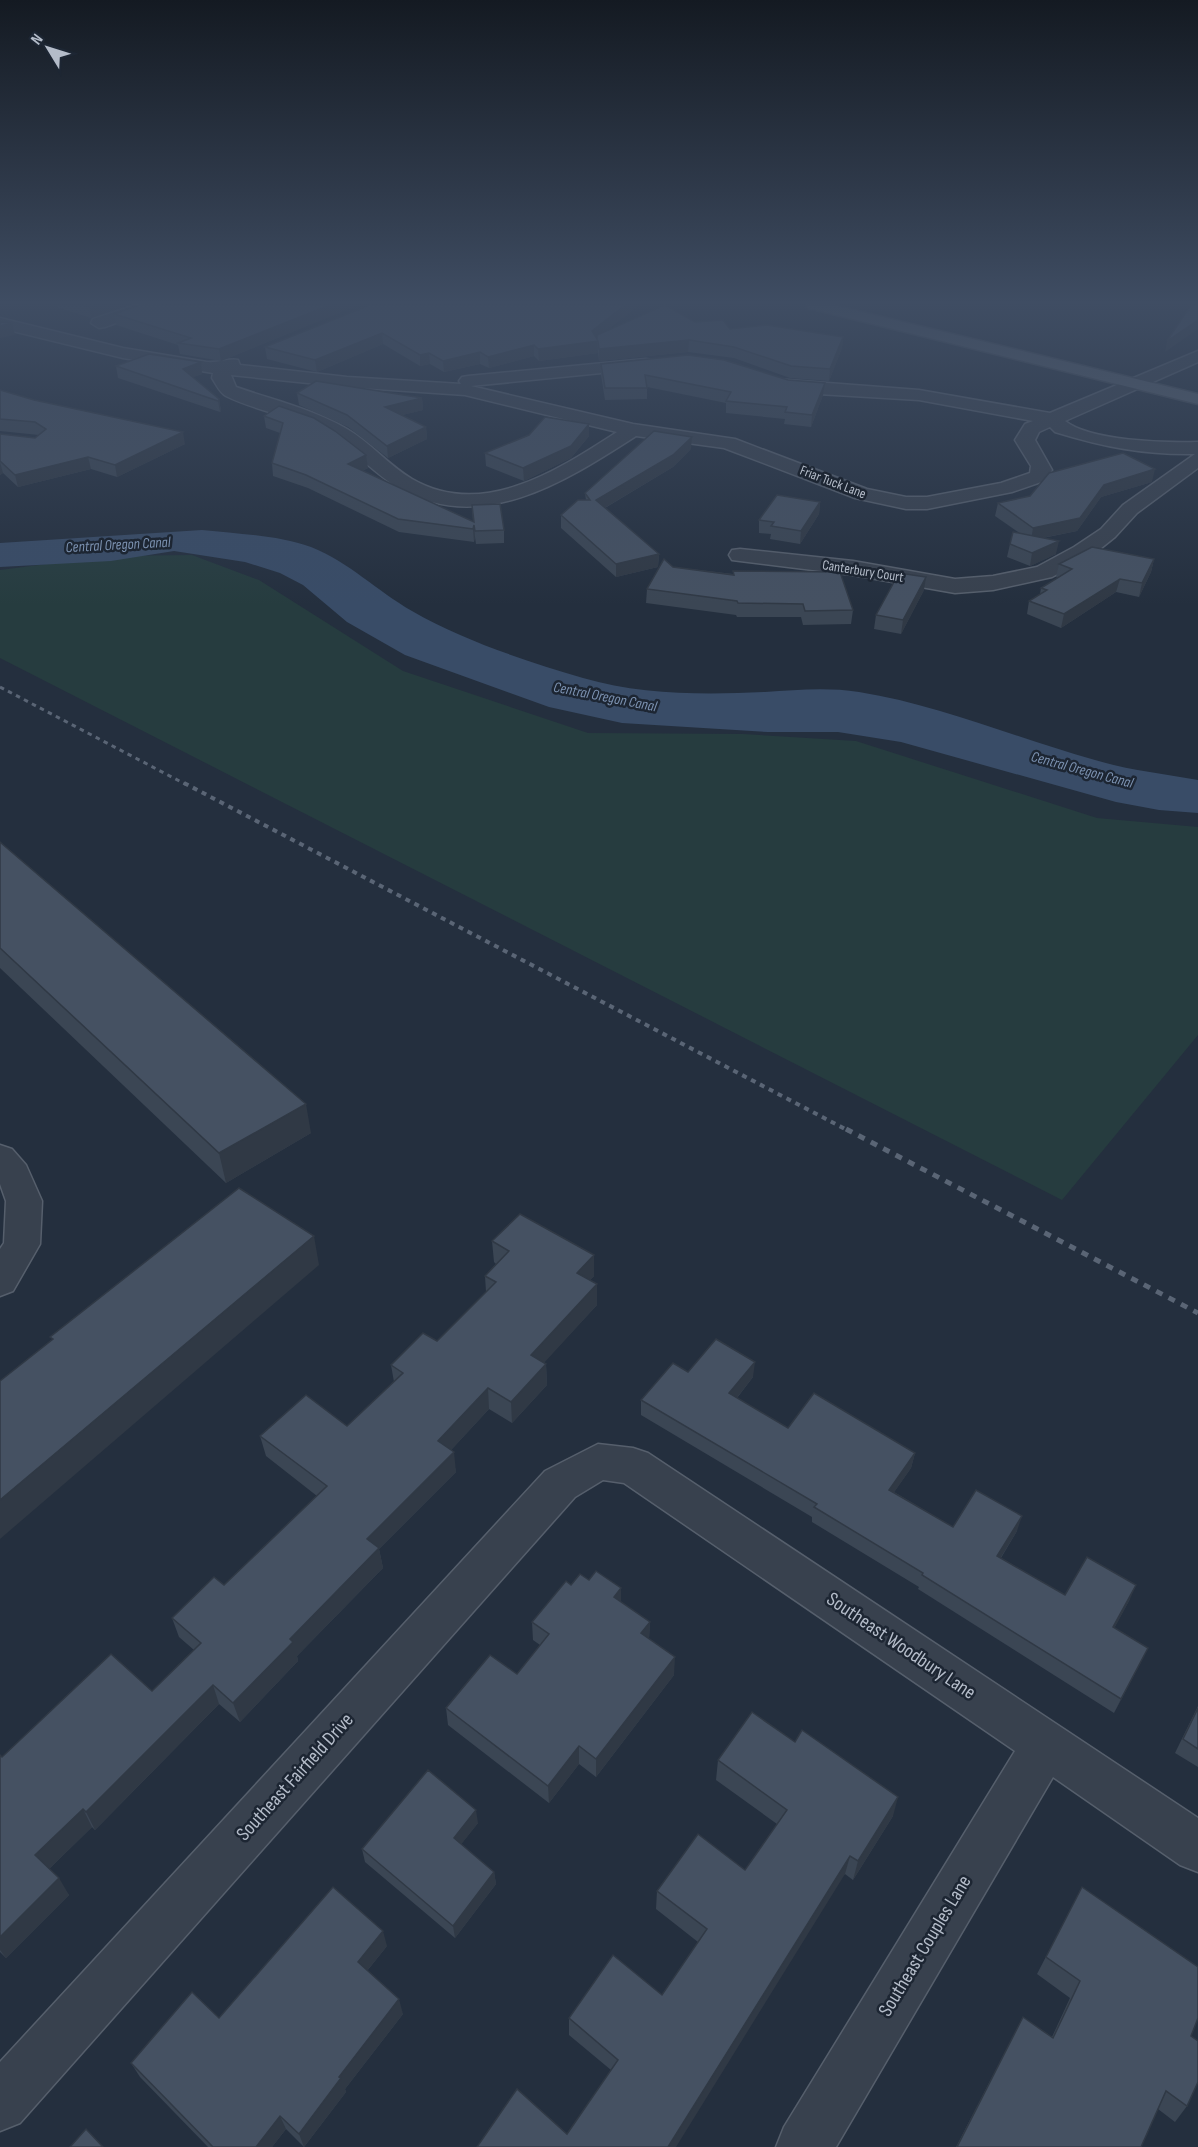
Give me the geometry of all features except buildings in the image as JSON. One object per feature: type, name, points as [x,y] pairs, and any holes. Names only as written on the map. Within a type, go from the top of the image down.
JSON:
[{"type":"street","points":[[270,405],[323,424],[352,440],[410,486],[452,500],[500,498],[554,480],[633,430]]},
{"type":"street","name":"Friar Tuck Lane","points":[[529,405],[633,430],[728,442],[862,494],[906,502],[927,502],[1005,488],[1036,477],[1042,470],[1040,463],[1030,453],[1025,440],[1032,428],[1085,405]]},
{"type":"street","points":[[975,405],[1051,419],[1062,428],[1112,443],[1159,449],[1198,448]]},
{"type":"street","name":"Canterbury Court","points":[[740,555],[853,568],[955,586],[993,583],[1044,572],[1082,552],[1108,533],[1130,509],[1198,459]]},
{"type":"street","points":[[0,1158],[14,1174],[24,1202],[22,1244],[0,1281]]},
{"type":"street","name":"Southeast Woodbury Lane","points":[[598,1462],[633,1466],[1198,1847]]},
{"type":"street","name":"Southeast Fairfield Drive","points":[[0,2103],[560,1484],[598,1462]]},
{"type":"street","name":"Southeast Couples Lane","points":[[804,2147],[1046,1744]]},
{"type":"green space","points":[[192,555],[259,580],[403,671],[588,733],[743,734],[856,741],[1097,818],[1198,827],[1198,1035],[1062,1200],[0,658],[0,570],[109,556]]},
{"type":"water","name":"Central Oregon Canal","points":[[202,530],[271,537],[311,547],[338,561],[399,603],[432,622],[496,649],[583,678],[650,691],[719,693],[823,689],[847,690],[889,698],[948,713],[1108,763],[1198,780],[1198,813],[1159,810],[1116,802],[901,742],[838,732],[768,732],[622,723],[549,707],[405,655],[347,622],[303,585],[280,573],[245,562],[174,551],[111,561],[0,567],[0,543]]},
{"type":"railway","points":[[0,687],[187,785]]},
{"type":"railway","points":[[184,783],[849,1131]]},
{"type":"railway","points":[[846,1129],[1198,1313]]}]
